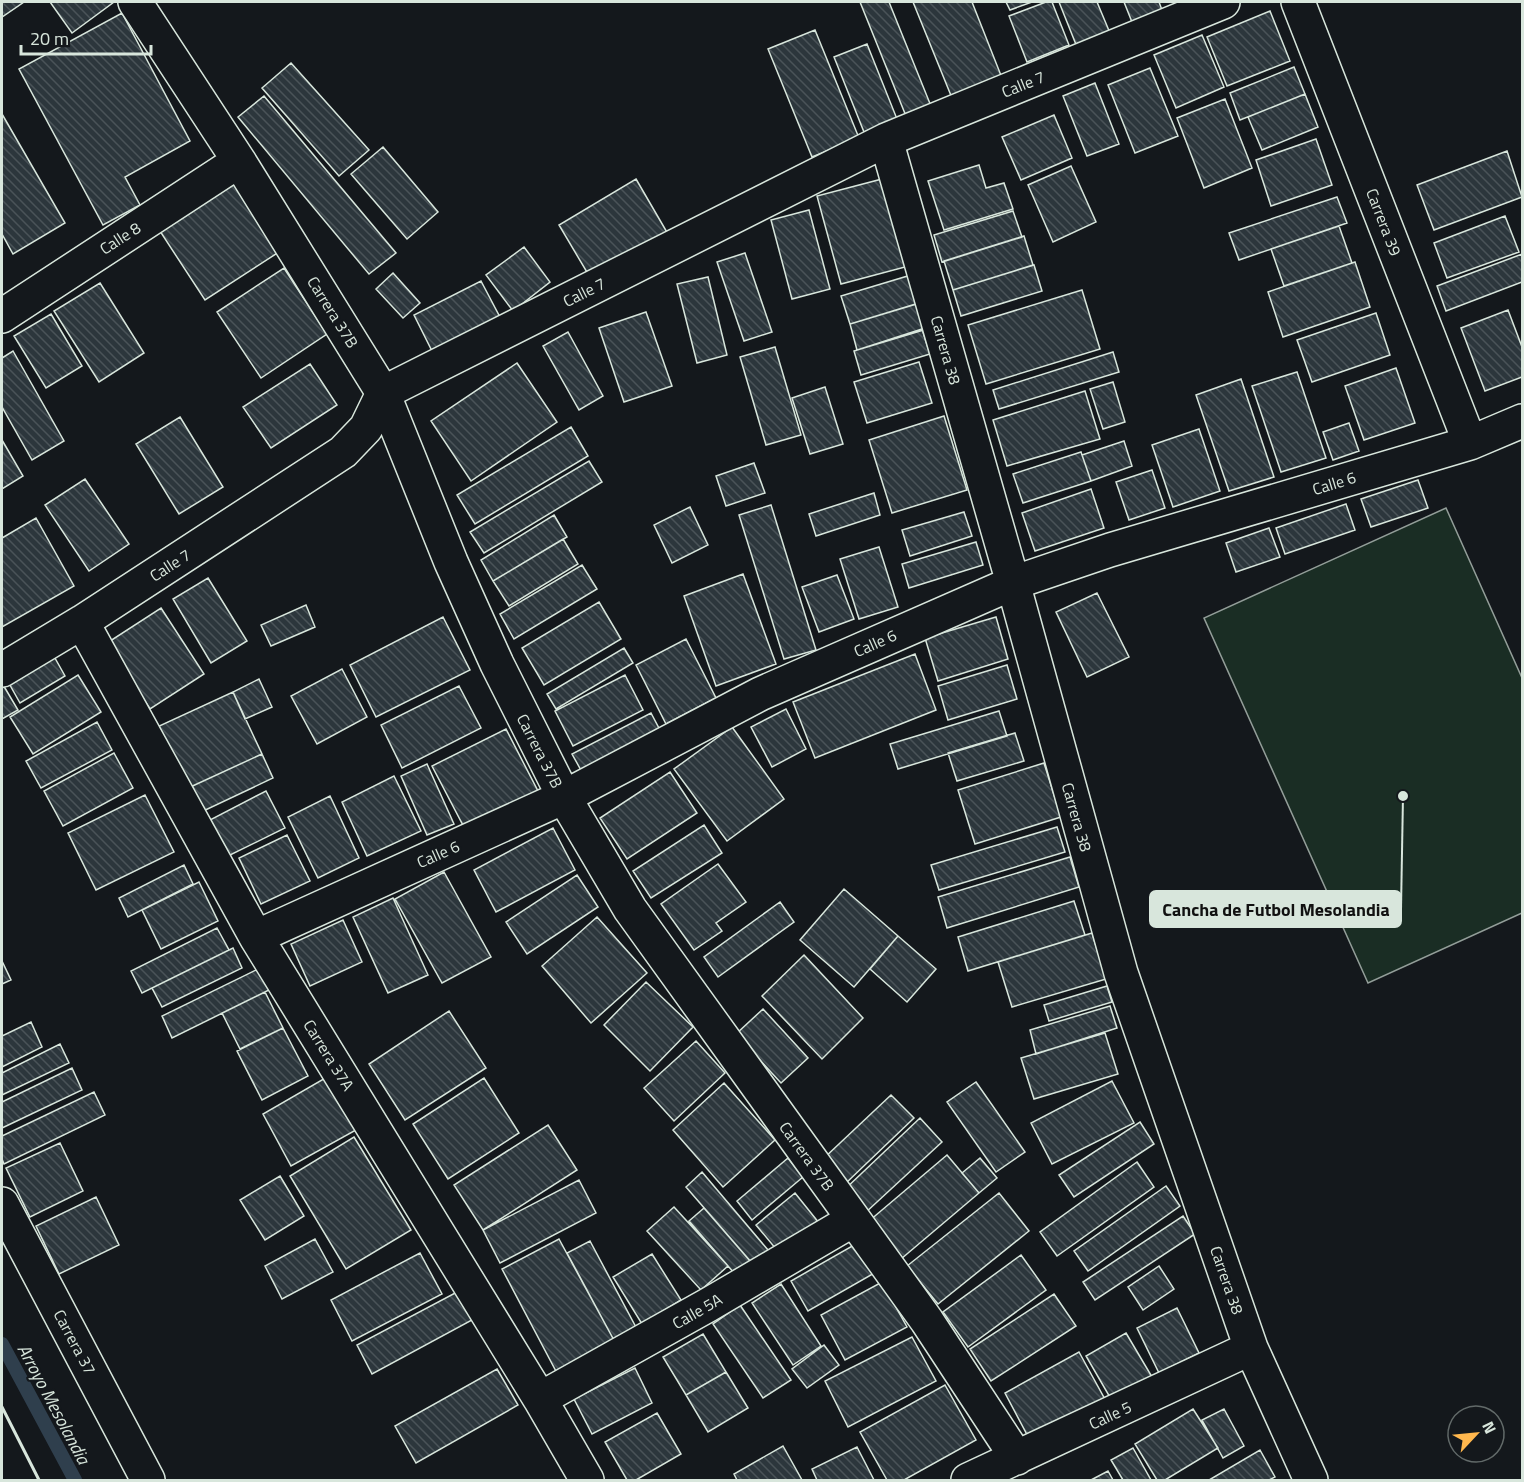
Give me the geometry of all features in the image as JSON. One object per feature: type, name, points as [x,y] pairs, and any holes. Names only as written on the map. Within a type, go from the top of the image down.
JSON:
[{"type":"street","name":"Carrera 37B","points":[[135,2],[239,160],[383,393],[451,562],[497,664],[564,797],[630,909],[934,1331],[1017,1458]]},
{"type":"street","name":"Calle 7","points":[[2,670],[82,622],[343,452],[366,428],[383,393],[886,140],[1223,2]]},
{"type":"street","name":"Carrera 39","points":[[1298,2],[1470,443]]},
{"type":"street","name":"Carrera 38","points":[[886,140],[1013,583],[1121,973],[1251,1348],[1311,1480]]},
{"type":"street","name":"Calle 8","points":[[2,316],[239,160]]},
{"type":"street","name":"Calle 6","points":[[256,937],[564,797],[760,694],[1013,583],[1110,550],[1470,443],[1522,421]]},
{"type":"street","name":"Carrera 37A","points":[[82,622],[256,937],[540,1399],[587,1480]]},
{"type":"street","name":"Carrera 37","points":[[2,1204],[148,1480]]},
{"type":"street","name":"Calle 5A","points":[[540,1399],[708,1305],[853,1220]]},
{"type":"street","name":"Calle 5","points":[[968,1480],[1251,1348]]},
{"type":"green space","points":[[1446,508],[1522,678],[1522,913],[1368,983],[1204,618]]},
{"type":"building","points":[[2,2],[24,2],[2,17]]},
{"type":"building","points":[[50,2],[114,2],[72,33]]},
{"type":"building","points":[[860,2],[889,2],[935,116],[910,126]]},
{"type":"building","points":[[913,2],[972,2],[1002,78],[952,98]]},
{"type":"building","points":[[1006,2],[1032,2],[1010,10]]},
{"type":"building","points":[[1046,2],[1052,2],[1069,45],[1027,62],[1009,16]]},
{"type":"building","points":[[1059,2],[1097,2],[1110,33],[1077,47]]},
{"type":"building","points":[[1124,2],[1159,2],[1162,10],[1132,22]]},
{"type":"building","points":[[1270,11],[1290,61],[1227,86],[1207,37]]},
{"type":"building","points":[[122,13],[190,141],[125,177],[140,205],[103,225],[19,69]]},
{"type":"building","points":[[815,30],[859,138],[812,157],[768,49]]},
{"type":"building","points":[[1202,35],[1224,87],[1176,108],[1154,55]]},
{"type":"building","points":[[867,44],[897,119],[864,132],[834,57]]},
{"type":"building","points":[[291,63],[369,150],[339,176],[262,88]]},
{"type":"building","points":[[1294,67],[1305,94],[1240,120],[1230,93]]},
{"type":"building","points":[[1150,68],[1178,136],[1135,153],[1108,85]]},
{"type":"building","points":[[1095,83],[1119,144],[1087,156],[1063,96]]},
{"type":"building","points":[[1305,94],[1318,127],[1262,150],[1248,117]]},
{"type":"building","points":[[264,96],[396,253],[369,274],[238,117]]},
{"type":"building","points":[[1225,99],[1252,168],[1204,188],[1177,118]]},
{"type":"building","points":[[2,114],[65,223],[13,254],[2,234]]},
{"type":"building","points":[[1054,115],[1072,158],[1021,180],[1002,137]]},
{"type":"building","points":[[1316,139],[1332,185],[1271,206],[1256,160]]},
{"type":"building","points":[[383,147],[438,212],[407,239],[351,174]]},
{"type":"building","points":[[1507,151],[1522,197],[1434,230],[1417,185]]},
{"type":"building","points":[[979,165],[986,188],[1004,183],[1013,209],[944,230],[928,181]]},
{"type":"building","points":[[1071,166],[1096,222],[1053,242],[1028,185]]},
{"type":"building","points":[[232,175],[282,250],[205,300],[156,225]]},
{"type":"building","points":[[636,179],[668,234],[591,279],[559,225]]},
{"type":"building","points":[[882,179],[905,267],[841,284],[817,196]]},
{"type":"building","points":[[1337,197],[1347,223],[1239,260],[1229,233]]},
{"type":"building","points":[[809,210],[830,289],[792,299],[771,220]]},
{"type":"building","points":[[1013,211],[1022,237],[942,262],[934,235]]},
{"type":"building","points":[[1505,216],[1519,252],[1447,278],[1434,243]]},
{"type":"building","points":[[1339,226],[1352,263],[1284,286],[1271,249]]},
{"type":"building","points":[[1024,236],[1033,265],[953,290],[944,261]]},
{"type":"building","points":[[524,247],[550,282],[513,311],[486,275]]},
{"type":"building","points":[[745,253],[772,332],[744,341],[717,262]]},
{"type":"building","points":[[1522,254],[1522,282],[1446,311],[1437,286]]},
{"type":"building","points":[[1355,262],[1370,307],[1283,337],[1268,292]]},
{"type":"building","points":[[1034,265],[1042,291],[961,316],[953,290]]},
{"type":"building","points":[[284,268],[327,334],[261,378],[217,312]]},
{"type":"building","points":[[393,273],[420,303],[403,318],[376,289]]},
{"type":"building","points":[[911,275],[920,303],[850,324],[841,296]]},
{"type":"building","points":[[708,277],[727,355],[697,363],[677,284]]},
{"type":"building","points":[[481,281],[502,321],[434,355],[414,315]]},
{"type":"building","points":[[100,283],[144,353],[99,382],[54,311]]},
{"type":"building","points":[[1082,290],[1100,349],[986,384],[968,325]]},
{"type":"building","points":[[919,303],[927,329],[857,350],[850,324]]},
{"type":"building","points":[[1508,310],[1522,347],[1522,377],[1485,391],[1461,328]]},
{"type":"building","points":[[646,312],[672,386],[624,402],[599,328]]},
{"type":"building","points":[[1376,313],[1390,355],[1312,382],[1297,340]]},
{"type":"building","points":[[51,314],[82,366],[46,388],[14,336]]},
{"type":"building","points":[[922,329],[930,354],[861,375],[854,351]]},
{"type":"building","points":[[568,332],[603,396],[579,410],[543,346]]},
{"type":"building","points":[[775,347],[801,435],[766,445],[740,357]]},
{"type":"building","points":[[13,351],[64,441],[32,460],[2,407],[2,358]]},
{"type":"building","points":[[1113,352],[1119,372],[999,409],[993,390]]},
{"type":"building","points":[[919,362],[932,403],[867,423],[854,382]]},
{"type":"building","points":[[517,363],[557,422],[471,481],[431,421]]},
{"type":"building","points":[[310,364],[337,405],[271,448],[243,407]]},
{"type":"building","points":[[1396,368],[1415,423],[1364,440],[1345,386]]},
{"type":"building","points":[[1297,372],[1326,458],[1281,472],[1252,386]]},
{"type":"building","points":[[1241,379],[1274,477],[1229,491],[1196,395]]},
{"type":"building","points":[[1113,382],[1125,422],[1103,429],[1090,389]]},
{"type":"building","points":[[825,387],[843,444],[810,454],[792,398]]},
{"type":"building","points":[[1085,391],[1100,439],[1007,466],[993,420]]},
{"type":"building","points":[[944,416],[967,490],[892,513],[869,440]]},
{"type":"building","points":[[180,417],[223,487],[179,514],[136,444]]},
{"type":"building","points":[[1349,423],[1359,451],[1333,460],[1323,432]]},
{"type":"building","points":[[571,427],[588,456],[475,524],[457,495]]},
{"type":"building","points":[[1199,429],[1220,491],[1173,507],[1152,445]]},
{"type":"building","points":[[2,440],[23,476],[2,489]]},
{"type":"building","points":[[1124,441],[1132,466],[1091,481],[1082,455]]},
{"type":"building","points":[[1081,452],[1091,481],[1023,503],[1013,474]]},
{"type":"building","points":[[589,461],[602,482],[484,553],[470,532]]},
{"type":"building","points":[[754,463],[765,493],[726,506],[716,476]]},
{"type":"building","points":[[1152,470],[1165,508],[1129,520],[1116,482]]},
{"type":"building","points":[[85,479],[129,544],[89,571],[45,505]]},
{"type":"building","points":[[1418,480],[1428,508],[1371,527],[1361,499]]},
{"type":"building","points":[[1091,489],[1104,528],[1035,551],[1022,513]]},
{"type":"building","points":[[874,493],[880,515],[816,536],[809,514]]},
{"type":"building","points":[[1346,504],[1355,530],[1285,554],[1276,528]]},
{"type":"building","points":[[771,505],[816,650],[784,659],[739,515]]},
{"type":"building","points":[[690,507],[708,545],[672,563],[654,525]]},
{"type":"building","points":[[964,512],[972,536],[910,556],[902,530]]},
{"type":"building","points":[[554,515],[567,537],[493,581],[481,560]]},
{"type":"building","points":[[36,518],[74,586],[2,627],[2,538]]},
{"type":"building","points":[[1269,528],[1280,557],[1236,572],[1226,543]]},
{"type":"building","points":[[563,539],[578,564],[509,606],[493,581]]},
{"type":"building","points":[[976,542],[983,565],[909,588],[902,564]]},
{"type":"building","points":[[879,547],[898,607],[859,619],[840,559]]},
{"type":"building","points":[[582,565],[597,589],[514,639],[500,614]]},
{"type":"building","points":[[743,574],[776,664],[716,686],[684,596]]},
{"type":"building","points":[[837,575],[854,619],[819,632],[802,587]]},
{"type":"building","points":[[208,578],[247,641],[211,663],[173,599]]},
{"type":"building","points":[[1097,593],[1129,657],[1087,677],[1056,612]]},
{"type":"building","points":[[599,602],[621,639],[544,685],[522,648]]},
{"type":"building","points":[[306,605],[315,627],[271,646],[261,625]]},
{"type":"building","points":[[161,608],[204,674],[150,709],[107,643]]},
{"type":"building","points":[[443,617],[470,670],[376,717],[350,665]]},
{"type":"building","points":[[996,617],[1008,659],[938,681],[925,638]]},
{"type":"building","points":[[686,639],[716,698],[666,724],[636,665]]},
{"type":"building","points":[[624,648],[633,663],[556,709],[547,694]]},
{"type":"building","points":[[51,651],[65,676],[20,703],[6,678]]},
{"type":"building","points":[[915,654],[936,710],[815,758],[793,702]]},
{"type":"building","points":[[1007,665],[1017,699],[948,720],[938,686]]},
{"type":"building","points":[[342,669],[367,717],[317,744],[291,696]]},
{"type":"building","points":[[78,675],[101,712],[33,754],[10,717]]},
{"type":"building","points":[[625,675],[643,710],[573,746],[555,711]]},
{"type":"building","points":[[259,679],[272,707],[245,719],[233,692]]},
{"type":"building","points":[[2,683],[18,710],[2,719]]},
{"type":"building","points":[[459,686],[481,728],[402,768],[381,725]]},
{"type":"building","points":[[233,692],[262,754],[186,789],[157,727]]},
{"type":"building","points":[[786,709],[806,749],[772,767],[751,727]]},
{"type":"building","points":[[999,711],[1007,736],[898,769],[890,744]]},
{"type":"building","points":[[651,713],[661,732],[582,772],[572,754]]},
{"type":"building","points":[[97,722],[112,750],[41,788],[26,761]]},
{"type":"building","points":[[732,727],[784,799],[727,841],[674,769]]},
{"type":"building","points":[[506,729],[539,793],[466,831],[432,766]]},
{"type":"building","points":[[1015,733],[1024,761],[957,781],[948,753]]},
{"type":"building","points":[[114,753],[133,788],[63,826],[44,791]]},
{"type":"building","points":[[262,754],[273,778],[197,814],[186,789]]},
{"type":"building","points":[[1044,763],[1061,817],[975,844],[958,790]]},
{"type":"building","points":[[427,764],[454,824],[427,835],[401,776]]},
{"type":"building","points":[[670,772],[697,813],[627,859],[600,818]]},
{"type":"building","points":[[394,776],[421,831],[367,856],[342,802]]},
{"type":"building","points":[[266,791],[285,828],[226,857],[208,821]]},
{"type":"building","points":[[145,795],[174,852],[96,890],[68,833]]},
{"type":"building","points":[[330,796],[359,858],[318,878],[288,817]]},
{"type":"building","points":[[704,825],[722,853],[651,898],[633,871]]},
{"type":"building","points":[[1057,827],[1065,852],[939,890],[931,865]]},
{"type":"building","points":[[553,828],[575,870],[496,912],[474,870]]},
{"type":"building","points":[[287,835],[310,881],[261,904],[239,858]]},
{"type":"building","points":[[1070,857],[1079,887],[947,928],[938,897]]},
{"type":"building","points":[[718,864],[746,902],[716,923],[722,931],[694,950],[661,904]]},
{"type":"building","points":[[184,865],[193,884],[128,917],[119,898]]},
{"type":"building","points":[[444,872],[491,957],[442,983],[395,899]]},
{"type":"building","points":[[577,875],[598,907],[527,954],[506,922]]},
{"type":"building","points":[[199,882],[218,921],[161,949],[142,910]]},
{"type":"building","points":[[844,889],[898,936],[854,987],[800,940]]},
{"type":"building","points":[[393,898],[428,975],[388,993],[353,917]]},
{"type":"building","points":[[1074,901],[1085,935],[968,971],[958,937]]},
{"type":"building","points":[[780,902],[794,922],[718,977],[704,957]]},
{"type":"building","points":[[597,917],[647,973],[591,1023],[542,966]]},
{"type":"building","points":[[343,920],[362,962],[310,986],[291,944]]},
{"type":"building","points":[[217,928],[229,950],[142,993],[131,971]]},
{"type":"building","points":[[1092,933],[1106,979],[1012,1007],[998,962]]},
{"type":"building","points":[[898,936],[936,969],[907,1002],[870,969]]},
{"type":"building","points":[[233,948],[242,968],[162,1007],[152,988]]},
{"type":"building","points":[[804,955],[863,1018],[822,1059],[762,996]]},
{"type":"building","points":[[2,961],[11,980],[2,984]]},
{"type":"building","points":[[258,969],[269,990],[172,1038],[162,1016]]},
{"type":"building","points":[[646,982],[693,1027],[650,1071],[604,1025]]},
{"type":"building","points":[[1107,986],[1112,1002],[1049,1021],[1044,1005]]},
{"type":"building","points":[[265,992],[283,1028],[240,1049],[222,1013]]},
{"type":"building","points":[[1110,1006],[1117,1028],[1036,1054],[1030,1030]]},
{"type":"building","points":[[763,1009],[808,1058],[781,1083],[736,1034]]},
{"type":"building","points":[[449,1011],[486,1068],[405,1120],[369,1064]]},
{"type":"building","points":[[31,1022],[42,1047],[2,1067],[2,1036]]},
{"type":"building","points":[[283,1028],[308,1076],[262,1100],[237,1051]]},
{"type":"building","points":[[1105,1033],[1118,1074],[1034,1099],[1021,1058]]},
{"type":"building","points":[[696,1041],[725,1073],[674,1121],[644,1088]]},
{"type":"building","points":[[60,1044],[69,1063],[2,1095],[2,1073]]},
{"type":"building","points":[[72,1068],[82,1090],[2,1128],[2,1102]]},
{"type":"building","points":[[327,1077],[356,1130],[291,1166],[263,1114]]},
{"type":"building","points":[[484,1078],[519,1133],[448,1179],[413,1124]]},
{"type":"building","points":[[1112,1081],[1134,1123],[1052,1164],[1031,1123]]},
{"type":"building","points":[[976,1082],[1025,1152],[996,1172],[947,1102]]},
{"type":"building","points":[[724,1083],[775,1140],[723,1187],[673,1130]]},
{"type":"building","points":[[94,1092],[105,1115],[4,1164],[2,1136]]},
{"type":"building","points":[[891,1095],[914,1118],[845,1184],[822,1160]]},
{"type":"building","points":[[920,1118],[942,1142],[864,1214],[843,1191]]},
{"type":"building","points":[[1140,1122],[1154,1144],[1074,1197],[1059,1175]]},
{"type":"building","points":[[548,1125],[577,1170],[483,1230],[454,1185]]},
{"type":"building","points":[[354,1137],[411,1230],[346,1269],[290,1176]]},
{"type":"building","points":[[60,1143],[83,1191],[30,1217],[6,1168]]},
{"type":"building","points":[[947,1155],[979,1193],[901,1259],[869,1221]]},
{"type":"building","points":[[788,1158],[803,1177],[752,1220],[737,1201]]},
{"type":"building","points":[[980,1158],[997,1178],[979,1193],[962,1173]]},
{"type":"building","points":[[1137,1162],[1154,1187],[1057,1256],[1040,1232]]},
{"type":"building","points":[[702,1172],[768,1250],[752,1263],[686,1187]]},
{"type":"building","points":[[280,1176],[304,1216],[265,1240],[240,1200]]},
{"type":"building","points":[[579,1180],[596,1213],[500,1263],[483,1230]]},
{"type":"building","points":[[1166,1186],[1180,1206],[1088,1271],[1074,1251]]},
{"type":"building","points":[[795,1193],[819,1223],[781,1255],[756,1225]]},
{"type":"building","points":[[999,1193],[1029,1231],[938,1304],[907,1266]]},
{"type":"building","points":[[96,1197],[119,1245],[59,1274],[36,1226]]},
{"type":"building","points":[[674,1207],[728,1266],[701,1290],[647,1231]]},
{"type":"building","points":[[704,1208],[750,1261],[735,1274],[689,1221]]},
{"type":"building","points":[[1183,1216],[1195,1234],[1095,1300],[1083,1282]]},
{"type":"building","points":[[315,1239],[333,1272],[282,1299],[265,1266]]},
{"type":"building","points":[[559,1239],[616,1344],[558,1375],[502,1269]]},
{"type":"building","points":[[590,1241],[638,1331],[616,1344],[567,1253]]},
{"type":"building","points":[[861,1241],[878,1271],[808,1311],[791,1281]]},
{"type":"building","points":[[420,1253],[442,1294],[352,1341],[331,1300]]},
{"type":"building","points":[[652,1254],[681,1300],[642,1324],[613,1277]]},
{"type":"building","points":[[1021,1255],[1046,1290],[968,1347],[943,1312]]},
{"type":"building","points":[[1159,1266],[1174,1289],[1143,1310],[1128,1287]]},
{"type":"building","points":[[882,1282],[907,1327],[845,1360],[821,1315]]},
{"type":"building","points":[[781,1284],[821,1346],[793,1365],[752,1303]]},
{"type":"building","points":[[457,1292],[472,1320],[372,1374],[357,1345]]},
{"type":"building","points":[[1054,1294],[1076,1326],[991,1381],[970,1349]]},
{"type":"building","points":[[740,1305],[791,1380],[763,1398],[713,1324]]},
{"type":"building","points":[[1177,1308],[1199,1353],[1159,1373],[1137,1328]]},
{"type":"building","points":[[1126,1333],[1155,1382],[1115,1406],[1086,1356]]},
{"type":"building","points":[[703,1334],[726,1372],[686,1395],[663,1357]]},
{"type":"building","points":[[912,1337],[936,1381],[848,1427],[825,1381]]},
{"type":"building","points":[[824,1345],[839,1365],[807,1388],[792,1369]]},
{"type":"building","points":[[1079,1352],[1107,1403],[1032,1444],[1005,1393]]},
{"type":"building","points":[[635,1368],[652,1403],[592,1434],[574,1399]]},
{"type":"building","points":[[497,1369],[518,1405],[416,1463],[395,1426]]},
{"type":"building","points":[[726,1372],[748,1408],[708,1432],[686,1395]]},
{"type":"building","points":[[945,1385],[976,1440],[904,1480],[887,1480],[860,1432]]},
{"type":"building","points":[[1193,1409],[1218,1448],[1165,1480],[1157,1480],[1135,1444]]},
{"type":"building","points":[[1224,1409],[1244,1446],[1223,1458],[1202,1420]]},
{"type":"building","points":[[657,1413],[681,1454],[636,1480],[627,1480],[605,1442]]},
{"type":"building","points":[[783,1446],[802,1480],[737,1480],[734,1474]]},
{"type":"building","points":[[857,1447],[874,1480],[817,1480],[812,1469]]},
{"type":"building","points":[[1133,1448],[1151,1480],[1123,1480],[1111,1460]]},
{"type":"building","points":[[1260,1450],[1275,1477],[1269,1480],[1209,1480]]},
{"type":"building","points":[[1108,1471],[1113,1480],[1091,1480]]},
{"type":"waterway","name":"Arroyo Mesolandia","points":[[2,1344],[75,1480]]},
{"type":"wall","points":[[2,1407],[39,1480]]},
{"type":"place","name":"Cancha de Futbol Mesolandia","points":[[1403,796]]}]
